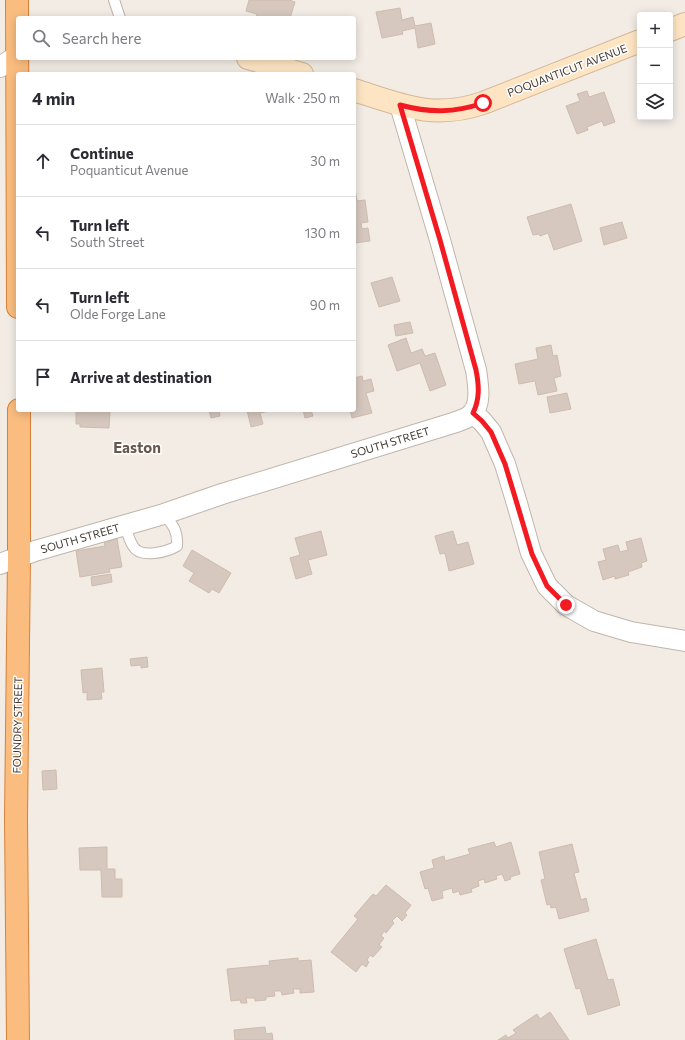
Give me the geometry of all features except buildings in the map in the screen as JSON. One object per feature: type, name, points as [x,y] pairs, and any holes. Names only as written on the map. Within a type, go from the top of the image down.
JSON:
[{"type":"highway","points":[[16,252],[9,58],[17,0]]},
{"type":"highway","name":"FOUNDRY STREET","points":[[18,1040],[16,818],[10,561],[19,412]]},
{"type":"main road","points":[[673,29],[685,24]]},
{"type":"main road","name":"POQUANTICUT AVENUE","points":[[356,91],[400,105],[424,110],[448,111],[483,103],[637,43]]},
{"type":"main road","points":[[255,60],[295,72]]},
{"type":"street","points":[[400,105],[440,240],[476,370],[479,394],[473,413],[491,432],[505,464],[532,554],[547,586],[566,605],[594,621],[631,632],[685,640]]},
{"type":"street","name":"SOUTH STREET","points":[[10,561],[35,551],[164,514],[222,494],[453,423],[468,417],[473,413]]},
{"type":"lane","points":[[114,0],[119,16]]},
{"type":"lane","points":[[125,525],[133,548],[142,553],[156,553],[170,550],[177,546],[178,537],[174,526],[164,514]]},
{"type":"district","name":"Easton","points":[[137,447]]},
{"type":"route","points":[[483,103],[448,111],[424,110],[400,105],[440,240],[476,370],[479,394],[473,413],[491,432],[505,464],[532,554],[547,586],[566,605]]}]
